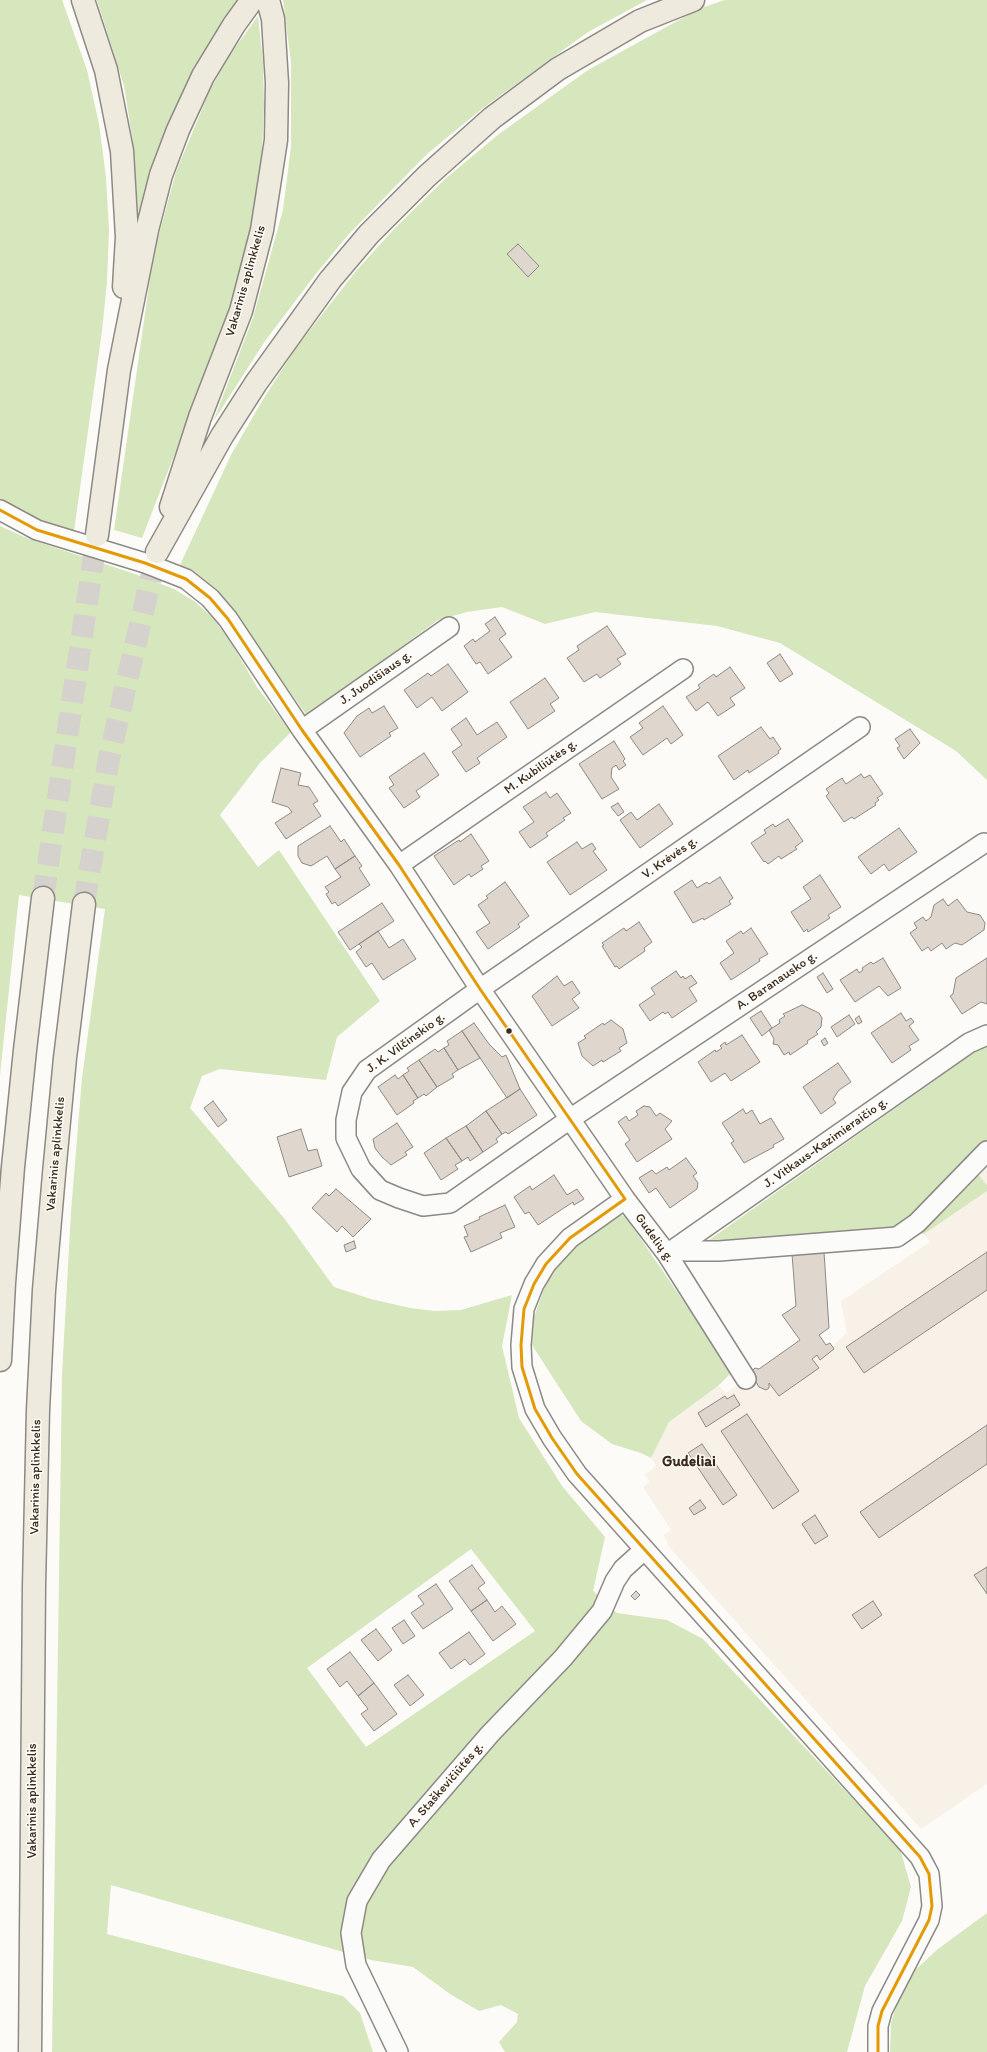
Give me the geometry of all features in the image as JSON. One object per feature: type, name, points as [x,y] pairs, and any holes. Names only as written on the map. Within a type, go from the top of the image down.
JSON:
[{"type":"highway","points":[[82,0],[106,70],[122,151],[127,237],[119,370]]},
{"type":"highway","points":[[97,535],[119,370],[147,230],[161,175],[178,130],[203,76],[234,25],[252,0]]},
{"type":"highway","name":"Vakarinis aplinkkelis","points":[[268,0],[273,19],[277,83],[276,140],[262,230],[241,311],[200,418],[157,552],[222,436],[256,383],[330,280],[369,234],[427,176],[492,118],[558,69],[640,21],[693,0]]},
{"type":"highway","points":[[0,1360],[13,1167],[25,1050],[44,898]]},
{"type":"highway","name":"Vakarinis aplinkkelis","points":[[30,2052],[34,1586],[38,1410],[44,1290],[54,1166],[65,1058],[84,904]]},
{"type":"street","name":"Gudelių g.","points":[[0,510],[37,530],[138,561],[186,579],[210,598],[228,619],[302,730],[399,865],[480,989],[625,1199],[673,1250],[746,1379]]},
{"type":"street","name":"J. Juodišiaus g.","points":[[302,730],[449,626]]},
{"type":"street","name":"M. Kubiliūtės g.","points":[[399,865],[683,669]]},
{"type":"street","name":"V. Krėvės g.","points":[[480,989],[860,727]]},
{"type":"street","name":"A. Baranausko g.","points":[[570,1119],[984,844]]},
{"type":"street","name":"J. K. Vilčinskio g.","points":[[480,989],[367,1070],[359,1080],[348,1105],[346,1138],[361,1169],[380,1190],[399,1198],[424,1206],[450,1203],[570,1119]]},
{"type":"street","name":"J. Vitkaus-Kazimieraičio g.","points":[[673,1250],[969,1043],[987,1035]]},
{"type":"street","points":[[673,1250],[720,1251],[897,1237],[917,1223],[987,1151]]},
{"type":"street","points":[[625,1199],[570,1238],[546,1264],[534,1284],[524,1309],[521,1344],[522,1367],[535,1409],[552,1438],[577,1474],[920,1857],[930,1874],[932,1906],[929,1920],[882,2011],[878,2026],[878,2052]]},
{"type":"street","name":"A. Staškevičiūtės g.","points":[[398,2052],[356,1965],[351,1933],[357,1901],[381,1860],[490,1734],[572,1648],[602,1611],[615,1581],[623,1569],[644,1550]]},
{"type":"shaded area","points":[[987,1165],[987,1185],[978,1173]]},
{"type":"shaded area","points":[[987,1191],[987,1784],[921,1829],[669,1547],[664,1535],[671,1530],[643,1487],[650,1482],[645,1475],[656,1466],[651,1458],[669,1422],[718,1386],[726,1393],[752,1375],[759,1387],[766,1390],[769,1388],[769,1383],[779,1396],[818,1368],[812,1359],[817,1355],[820,1360],[834,1350],[832,1347],[847,1333],[841,1301],[930,1242],[924,1234]]},
{"type":"green space","points":[[0,0],[62,0],[87,70],[99,124],[106,177],[109,230],[107,282],[102,331],[74,531],[31,518],[0,500]]},
{"type":"green space","points":[[97,0],[237,0],[200,63],[139,219],[133,142],[124,86]]},
{"type":"green space","points":[[283,0],[647,0],[588,32],[483,108],[427,154],[348,235],[315,275],[265,341],[213,422],[253,318],[283,210],[291,147],[291,62]]},
{"type":"green space","points":[[725,0],[987,0],[987,780],[956,751],[780,643],[717,626],[595,612],[545,624],[502,607],[467,612],[438,620],[307,716],[235,614],[211,586],[180,565],[231,455],[262,401],[296,348],[356,271],[395,228],[445,179],[499,134],[588,70],[701,8]]},
{"type":"green space","points":[[258,16],[263,62],[264,106],[262,148],[252,229],[235,299],[142,538],[114,530],[150,279],[158,238],[176,172],[210,90],[229,56]]},
{"type":"green space","points":[[0,526],[29,539],[135,574],[174,589],[194,601],[212,617],[229,639],[257,687],[291,732],[260,763],[220,815],[258,867],[279,850],[380,1001],[337,1037],[326,1080],[220,1069],[202,1076],[190,1108],[284,1218],[334,1287],[371,1299],[410,1308],[434,1311],[461,1310],[512,1295],[502,1346],[519,1418],[562,1486],[605,1537],[593,1591],[617,1613],[667,1620],[703,1639],[900,1849],[911,1887],[902,1921],[865,1986],[847,2052],[505,2052],[499,2042],[517,2022],[518,2014],[501,2005],[479,2011],[450,1994],[413,1967],[371,1960],[111,1885],[107,1934],[343,1996],[360,2013],[373,2052],[52,2052],[62,1374],[71,1212],[82,1078],[105,909],[19,895],[0,1075]],"holes":[[[471,1549],[535,1631],[366,1747],[307,1668]]]},
{"type":"green space","points":[[987,1046],[987,1165],[978,1174],[987,1185],[987,1191],[924,1234],[891,1232],[702,1245],[979,1049]]},
{"type":"green space","points":[[616,1215],[625,1216],[732,1372],[718,1386],[669,1422],[651,1458],[641,1453],[612,1444],[581,1421],[532,1345],[534,1317],[548,1278],[569,1251]]},
{"type":"green space","points":[[987,1913],[987,2052],[890,2052],[891,2023],[898,2000],[913,1972],[938,1949]]},
{"type":"building","points":[[518,244],[539,266],[528,277],[507,254]]},
{"type":"building","points":[[495,617],[506,634],[499,639],[512,657],[488,674],[480,662],[476,664],[464,646],[473,639],[475,642],[490,631],[485,624]]},
{"type":"building","points":[[607,626],[626,654],[617,659],[621,664],[600,678],[597,674],[584,682],[567,658],[579,650],[577,646]]},
{"type":"building","points":[[780,654],[793,674],[780,682],[767,663]]},
{"type":"building","points":[[448,664],[468,692],[442,711],[432,697],[417,708],[404,690],[428,673],[431,676]]},
{"type":"building","points":[[730,667],[745,688],[730,698],[735,705],[718,716],[708,702],[696,711],[686,697],[700,688],[698,685],[714,674],[716,677]]},
{"type":"building","points":[[545,678],[559,698],[550,704],[555,711],[528,729],[510,702]]},
{"type":"building","points":[[384,706],[398,728],[389,733],[391,736],[360,757],[344,733],[357,716],[369,708],[372,713]]},
{"type":"building","points":[[663,706],[683,735],[671,744],[667,738],[643,755],[630,737],[643,728],[639,723]]},
{"type":"building","points":[[466,718],[477,735],[497,722],[507,737],[477,758],[480,763],[466,772],[452,752],[462,745],[451,729]]},
{"type":"building","points":[[761,727],[770,739],[773,737],[781,749],[778,751],[779,753],[749,773],[748,770],[734,780],[718,756]]},
{"type":"building","points":[[910,729],[920,743],[904,759],[897,748],[900,746],[895,739]]},
{"type":"building","points":[[614,741],[625,759],[623,761],[626,765],[619,770],[616,765],[612,768],[611,777],[619,789],[602,799],[579,764]]},
{"type":"building","points":[[424,753],[439,775],[416,791],[420,797],[404,808],[389,788],[394,785],[389,777]]},
{"type":"building","points":[[281,768],[301,773],[298,785],[309,787],[318,801],[313,804],[321,816],[286,839],[275,823],[292,812],[288,807],[272,802]]},
{"type":"building","points":[[861,774],[864,778],[870,775],[883,794],[877,798],[879,800],[875,803],[876,805],[854,819],[852,817],[844,822],[826,796],[829,793],[826,789],[842,778],[846,784]]},
{"type":"building","points":[[546,792],[550,798],[557,793],[571,813],[563,818],[565,820],[546,833],[548,836],[530,848],[519,832],[534,822],[523,807]]},
{"type":"building","points":[[618,803],[624,812],[618,816],[611,807]]},
{"type":"building","points":[[659,804],[673,824],[640,848],[620,820],[631,812],[637,820]]},
{"type":"building","points":[[788,819],[803,841],[795,847],[797,849],[781,859],[779,856],[768,864],[765,861],[764,862],[751,843],[766,833],[764,830],[773,824],[775,827]]},
{"type":"building","points":[[330,826],[341,842],[344,839],[355,856],[335,869],[327,856],[311,866],[302,863],[298,856],[298,846]]},
{"type":"building","points":[[899,828],[917,852],[889,871],[884,864],[871,874],[858,857]]},
{"type":"building","points":[[471,834],[489,861],[481,866],[483,869],[471,877],[469,874],[454,885],[434,856],[459,840],[460,842]]},
{"type":"building","points":[[577,842],[582,849],[592,843],[596,849],[593,851],[607,870],[570,895],[547,862]]},
{"type":"building","points":[[355,856],[362,866],[359,868],[370,885],[338,906],[335,902],[332,904],[326,894],[329,892],[325,887],[341,877],[335,869]]},
{"type":"building","points":[[820,875],[841,907],[828,915],[830,918],[808,932],[807,929],[804,932],[791,912],[811,899],[803,887]]},
{"type":"building","points":[[720,877],[733,898],[729,901],[731,904],[704,920],[703,918],[693,923],[674,892],[692,880],[697,888],[707,882],[709,884]]},
{"type":"building","points":[[505,882],[529,916],[518,924],[520,927],[488,949],[476,932],[490,923],[478,905],[488,898],[486,896]]},
{"type":"building","points":[[943,899],[948,906],[957,899],[967,912],[980,915],[985,923],[984,930],[962,945],[955,943],[946,949],[942,943],[931,951],[928,947],[922,951],[910,933],[917,928],[914,923],[923,917],[926,921],[931,917],[934,905]]},
{"type":"building","points":[[382,903],[394,921],[350,950],[338,932]]},
{"type":"building","points":[[639,922],[652,942],[644,948],[645,951],[619,969],[617,966],[615,967],[602,946],[604,945],[602,943],[624,928],[626,931]]},
{"type":"building","points":[[751,928],[768,954],[731,980],[720,963],[734,953],[726,941],[741,931],[743,934]]},
{"type":"building","points":[[378,931],[389,948],[403,939],[416,959],[383,980],[372,963],[366,967],[356,952],[362,947],[359,944]]},
{"type":"building","points":[[883,958],[901,988],[888,996],[879,986],[855,1002],[840,980],[857,969],[859,973],[863,970],[862,968],[871,962],[873,964]]},
{"type":"building","points":[[987,958],[987,1004],[981,1002],[962,1014],[950,996],[953,994],[956,978]]},
{"type":"building","points":[[676,971],[681,978],[683,976],[685,979],[691,975],[697,983],[689,988],[697,1001],[672,1018],[668,1012],[665,1014],[663,1012],[650,1021],[639,1005],[655,994],[651,988]]},
{"type":"building","points":[[823,973],[833,989],[827,993],[817,977]]},
{"type":"building","points":[[557,976],[564,986],[572,981],[580,993],[572,999],[579,1008],[552,1026],[532,996]]},
{"type":"building","points":[[802,1005],[819,1013],[822,1018],[821,1027],[816,1032],[818,1034],[807,1041],[808,1043],[790,1055],[789,1052],[784,1055],[778,1045],[773,1044],[774,1039],[769,1030],[780,1023],[779,1020],[785,1016],[783,1014]]},
{"type":"building","points":[[761,1011],[772,1028],[762,1036],[750,1018]]},
{"type":"building","points":[[901,1013],[906,1021],[911,1018],[914,1022],[909,1026],[919,1040],[909,1046],[911,1050],[892,1063],[871,1033]]},
{"type":"building","points":[[849,1015],[855,1024],[837,1037],[831,1027]]},
{"type":"building","points":[[859,1016],[862,1022],[858,1024],[855,1019]]},
{"type":"building","points":[[611,1020],[623,1029],[627,1043],[619,1048],[621,1051],[593,1066],[582,1056],[578,1043],[586,1038],[584,1036],[603,1023],[604,1025]]},
{"type":"building","points":[[474,1023],[489,1044],[502,1057],[506,1055],[520,1089],[507,1098],[462,1031]]},
{"type":"building","points":[[462,1031],[480,1058],[458,1070],[444,1048],[449,1045],[447,1041]]},
{"type":"building","points":[[742,1035],[760,1062],[731,1081],[725,1073],[711,1082],[698,1062],[715,1050],[716,1052],[722,1048],[720,1046],[725,1042],[726,1045]]},
{"type":"building","points":[[825,1038],[828,1043],[824,1046],[821,1041]]},
{"type":"building","points":[[444,1048],[458,1070],[452,1074],[454,1077],[437,1087],[419,1060],[435,1049],[438,1052]]},
{"type":"building","points":[[419,1060],[437,1087],[426,1096],[424,1094],[418,1098],[403,1075],[409,1071],[407,1068]]},
{"type":"building","points":[[838,1063],[851,1082],[839,1090],[833,1099],[836,1103],[821,1114],[803,1087]]},
{"type":"building","points":[[395,1075],[398,1079],[403,1075],[418,1098],[413,1101],[414,1103],[397,1115],[378,1087]]},
{"type":"building","points":[[520,1089],[537,1115],[508,1134],[506,1132],[502,1134],[486,1111]]},
{"type":"building","points":[[213,1101],[227,1120],[218,1127],[204,1108]]},
{"type":"building","points":[[644,1106],[650,1107],[656,1116],[660,1113],[672,1121],[665,1129],[672,1139],[637,1162],[625,1144],[630,1140],[618,1122],[626,1116],[629,1121],[638,1115],[636,1111]]},
{"type":"building","points":[[743,1109],[746,1114],[752,1110],[760,1124],[771,1118],[784,1139],[773,1145],[774,1147],[744,1163],[731,1143],[734,1141],[722,1123]]},
{"type":"building","points":[[486,1111],[502,1134],[496,1139],[498,1142],[483,1152],[466,1126]]},
{"type":"building","points":[[397,1123],[413,1147],[405,1152],[407,1155],[391,1165],[375,1148],[373,1139]]},
{"type":"building","points":[[466,1126],[483,1152],[470,1161],[468,1157],[462,1161],[446,1138]]},
{"type":"building","points":[[301,1129],[308,1151],[317,1149],[322,1166],[289,1177],[277,1137]]},
{"type":"building","points":[[446,1138],[462,1161],[455,1165],[458,1169],[441,1180],[424,1153]]},
{"type":"building","points":[[686,1158],[697,1173],[693,1176],[698,1183],[697,1189],[670,1208],[656,1188],[649,1193],[639,1178],[652,1170],[656,1174],[667,1167],[669,1170]]},
{"type":"building","points":[[554,1175],[567,1195],[577,1189],[584,1199],[574,1205],[573,1202],[538,1225],[529,1212],[525,1214],[514,1197],[530,1186],[532,1190]]},
{"type":"building","points":[[336,1189],[371,1219],[353,1237],[342,1226],[337,1232],[312,1208],[326,1193],[329,1196]]},
{"type":"building","points":[[505,1205],[515,1227],[500,1233],[502,1238],[471,1252],[464,1237],[468,1236],[464,1226]]},
{"type":"building","points":[[354,1241],[356,1248],[346,1252],[344,1245]]},
{"type":"building","points":[[824,1252],[829,1328],[819,1335],[826,1345],[830,1343],[834,1349],[820,1360],[817,1355],[812,1359],[819,1368],[779,1396],[769,1383],[769,1388],[766,1390],[759,1387],[752,1375],[753,1370],[755,1368],[759,1369],[800,1340],[782,1315],[796,1306],[792,1254]]},
{"type":"building","points":[[987,1252],[987,1290],[864,1373],[846,1347]]},
{"type":"building","points":[[734,1395],[740,1405],[706,1427],[698,1413],[725,1396],[727,1399]]},
{"type":"building","points":[[747,1414],[799,1491],[773,1509],[721,1431]]},
{"type":"building","points":[[987,1425],[987,1464],[879,1538],[860,1512]]},
{"type":"building","points":[[702,1444],[737,1495],[723,1505],[688,1453]]},
{"type":"building","points":[[700,1500],[706,1508],[694,1515],[689,1508]]},
{"type":"building","points":[[815,1515],[828,1536],[815,1544],[802,1524]]},
{"type":"building","points":[[472,1565],[485,1583],[478,1588],[487,1600],[471,1611],[449,1581]]},
{"type":"building","points":[[987,1567],[987,1594],[974,1575]]},
{"type":"building","points":[[436,1584],[453,1609],[423,1629],[411,1613],[424,1604],[418,1596]]},
{"type":"building","points":[[636,1591],[640,1595],[635,1600],[631,1596]]},
{"type":"building","points":[[487,1600],[495,1612],[502,1606],[516,1624],[493,1641],[471,1611]]},
{"type":"building","points":[[873,1601],[882,1615],[862,1629],[852,1615]]},
{"type":"building","points":[[404,1620],[415,1636],[403,1644],[392,1628]]},
{"type":"building","points":[[376,1629],[392,1650],[378,1661],[361,1640]]},
{"type":"building","points":[[469,1632],[485,1654],[470,1665],[465,1659],[451,1669],[439,1653]]},
{"type":"building","points":[[350,1652],[374,1683],[358,1696],[347,1681],[340,1687],[327,1669]]},
{"type":"building","points":[[408,1675],[424,1695],[410,1706],[394,1685]]},
{"type":"building","points":[[374,1683],[397,1714],[374,1731],[361,1714],[368,1709],[358,1696]]},
{"type":"tunnel","points":[[43,898],[97,535]]},
{"type":"tunnel","points":[[84,904],[109,758],[157,552]]},
{"type":"transit line","points":[[0,510],[37,530],[145,563],[186,579],[210,598],[228,619],[302,730],[399,865],[480,989],[625,1199]]},
{"type":"transit line","points":[[625,1199],[570,1238],[546,1264],[534,1284],[524,1309],[521,1345],[522,1367],[535,1409],[552,1438],[577,1474],[920,1857],[929,1874],[932,1906],[929,1920],[882,2011],[878,2026],[878,2052]]},
{"type":"district","name":"Gudeliai","points":[[689,1462]]}]
